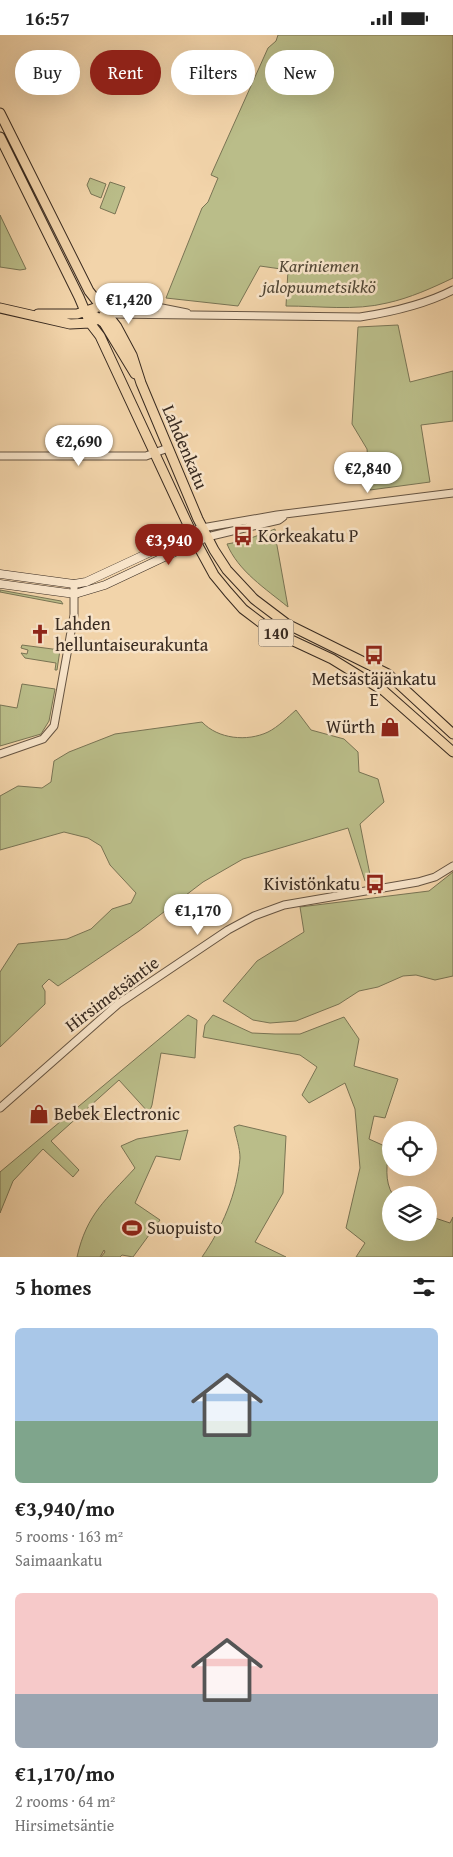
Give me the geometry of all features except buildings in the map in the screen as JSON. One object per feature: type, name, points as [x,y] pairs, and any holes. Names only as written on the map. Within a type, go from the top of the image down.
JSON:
[{"type":"main road","points":[[0,113],[90,291],[101,306],[104,316]]},
{"type":"main road","name":"Lahdenkatu","points":[[0,137],[90,323],[100,336],[196,542],[214,575],[228,592],[259,622],[332,659],[378,687],[453,752]]},
{"type":"main road","points":[[85,313],[101,306]]},
{"type":"main road","points":[[0,308],[34,314],[70,324],[90,323],[104,316]]},
{"type":"main road","points":[[34,314],[85,313],[104,316]]},
{"type":"main road","name":"Lahdenkatu","points":[[104,316],[141,383],[202,528],[239,584],[269,611],[287,624],[388,674],[453,734]]},
{"type":"main road","points":[[0,574],[74,584],[104,575],[202,528]]},
{"type":"main road","points":[[0,584],[75,595],[105,585],[207,537]]},
{"type":"street","points":[[104,316],[190,314],[360,317],[420,304],[453,290]]},
{"type":"street","points":[[101,306],[152,306],[190,314]]},
{"type":"street","points":[[0,456],[146,456],[168,447]]},
{"type":"street","points":[[202,528],[453,493]]},
{"type":"street","points":[[207,537],[279,520],[286,515]]},
{"type":"street","points":[[0,754],[43,739],[54,726],[74,615],[74,584]]},
{"type":"street","name":"Hirsimetsäntie","points":[[0,1108],[118,1004],[237,925],[254,916],[284,905],[418,882],[435,877],[453,866]]},
{"type":"green space","name":"Kariniemen jalopuumetsikkö","points":[[278,35],[453,35],[453,278],[412,296],[375,305],[362,307],[286,306],[288,270],[260,266],[238,306],[166,298],[202,208],[208,202],[218,178],[211,175],[247,95],[255,95],[255,77],[265,55],[265,95],[334,95],[334,50],[267,50],[276,41]]},
{"type":"green space","points":[[90,178],[106,184],[101,198],[91,194],[87,185]]},
{"type":"green space","points":[[110,182],[125,187],[115,214],[100,208]]},
{"type":"green space","points":[[0,215],[26,269],[0,267]]},
{"type":"green space","points":[[398,325],[410,382],[453,371],[453,421],[421,425],[430,482],[370,490],[367,449],[352,424],[358,327]]},
{"type":"green space","points":[[275,529],[288,607],[245,571],[227,544],[243,541]]},
{"type":"green space","points":[[0,590],[61,601],[63,604],[0,592]]},
{"type":"green space","points":[[22,645],[60,650],[57,670],[55,670],[56,663],[25,658],[21,653],[27,654],[28,650],[21,648]]},
{"type":"green space","points":[[22,684],[55,689],[49,721],[41,734],[0,746],[0,705],[17,708]]},
{"type":"green space","points":[[296,710],[311,730],[344,739],[358,752],[359,772],[378,779],[384,802],[360,824],[371,880],[365,881],[348,828],[243,859],[203,882],[139,931],[58,986],[49,979],[42,986],[45,991],[45,1004],[0,1047],[0,972],[18,944],[67,939],[91,929],[112,909],[131,903],[136,893],[110,865],[101,846],[88,838],[64,832],[0,850],[0,796],[18,786],[42,788],[51,782],[54,761],[69,752],[115,734],[202,722],[209,728],[224,735],[242,738],[251,737],[272,730]]},
{"type":"green space","points":[[453,872],[453,976],[435,980],[416,975],[403,976],[378,987],[359,991],[339,1004],[296,1021],[270,1023],[253,1020],[223,1001],[257,961],[304,932],[300,907],[429,891]]},
{"type":"green space","points":[[188,1015],[197,1020],[195,1058],[161,1053],[149,1113],[119,1080],[51,1141],[79,1170],[73,1177],[43,1149],[13,1181],[0,1213],[0,1172]]},
{"type":"green space","points":[[213,1015],[252,1033],[300,1034],[344,1017],[359,1039],[354,1066],[398,1079],[385,1118],[374,1116],[369,1139],[382,1145],[382,1176],[387,1176],[389,1186],[382,1186],[382,1241],[437,1241],[437,1219],[450,1223],[453,1217],[453,1257],[356,1257],[365,1243],[346,1228],[360,1168],[355,1109],[345,1083],[309,1103],[302,1095],[317,1067],[300,1055],[203,1037],[205,1025]]},
{"type":"green space","points":[[239,1125],[286,1136],[283,1193],[255,1242],[286,1257],[202,1257],[222,1222],[236,1185],[240,1158],[234,1127]]},
{"type":"green space","points":[[188,1130],[180,1160],[156,1156],[135,1203],[160,1220],[133,1257],[122,1255],[120,1257],[101,1257],[105,1252],[104,1250],[100,1257],[77,1257],[86,1229],[92,1218],[135,1168],[121,1146],[137,1139]]},
{"type":"place","name":"Korkeakatu P","points":[[243,536]]},
{"type":"place","name":"Lahden helluntaiseurakunta","points":[[40,634]]},
{"type":"place","name":"Metsästäjänkatu E","points":[[374,655]]},
{"type":"place","name":"Würth","points":[[390,727]]},
{"type":"place","name":"Kivistönkatu","points":[[375,884]]},
{"type":"place","name":"Bebek Electronic","points":[[39,1114]]},
{"type":"place","name":"Suopuisto","points":[[132,1228]]}]
